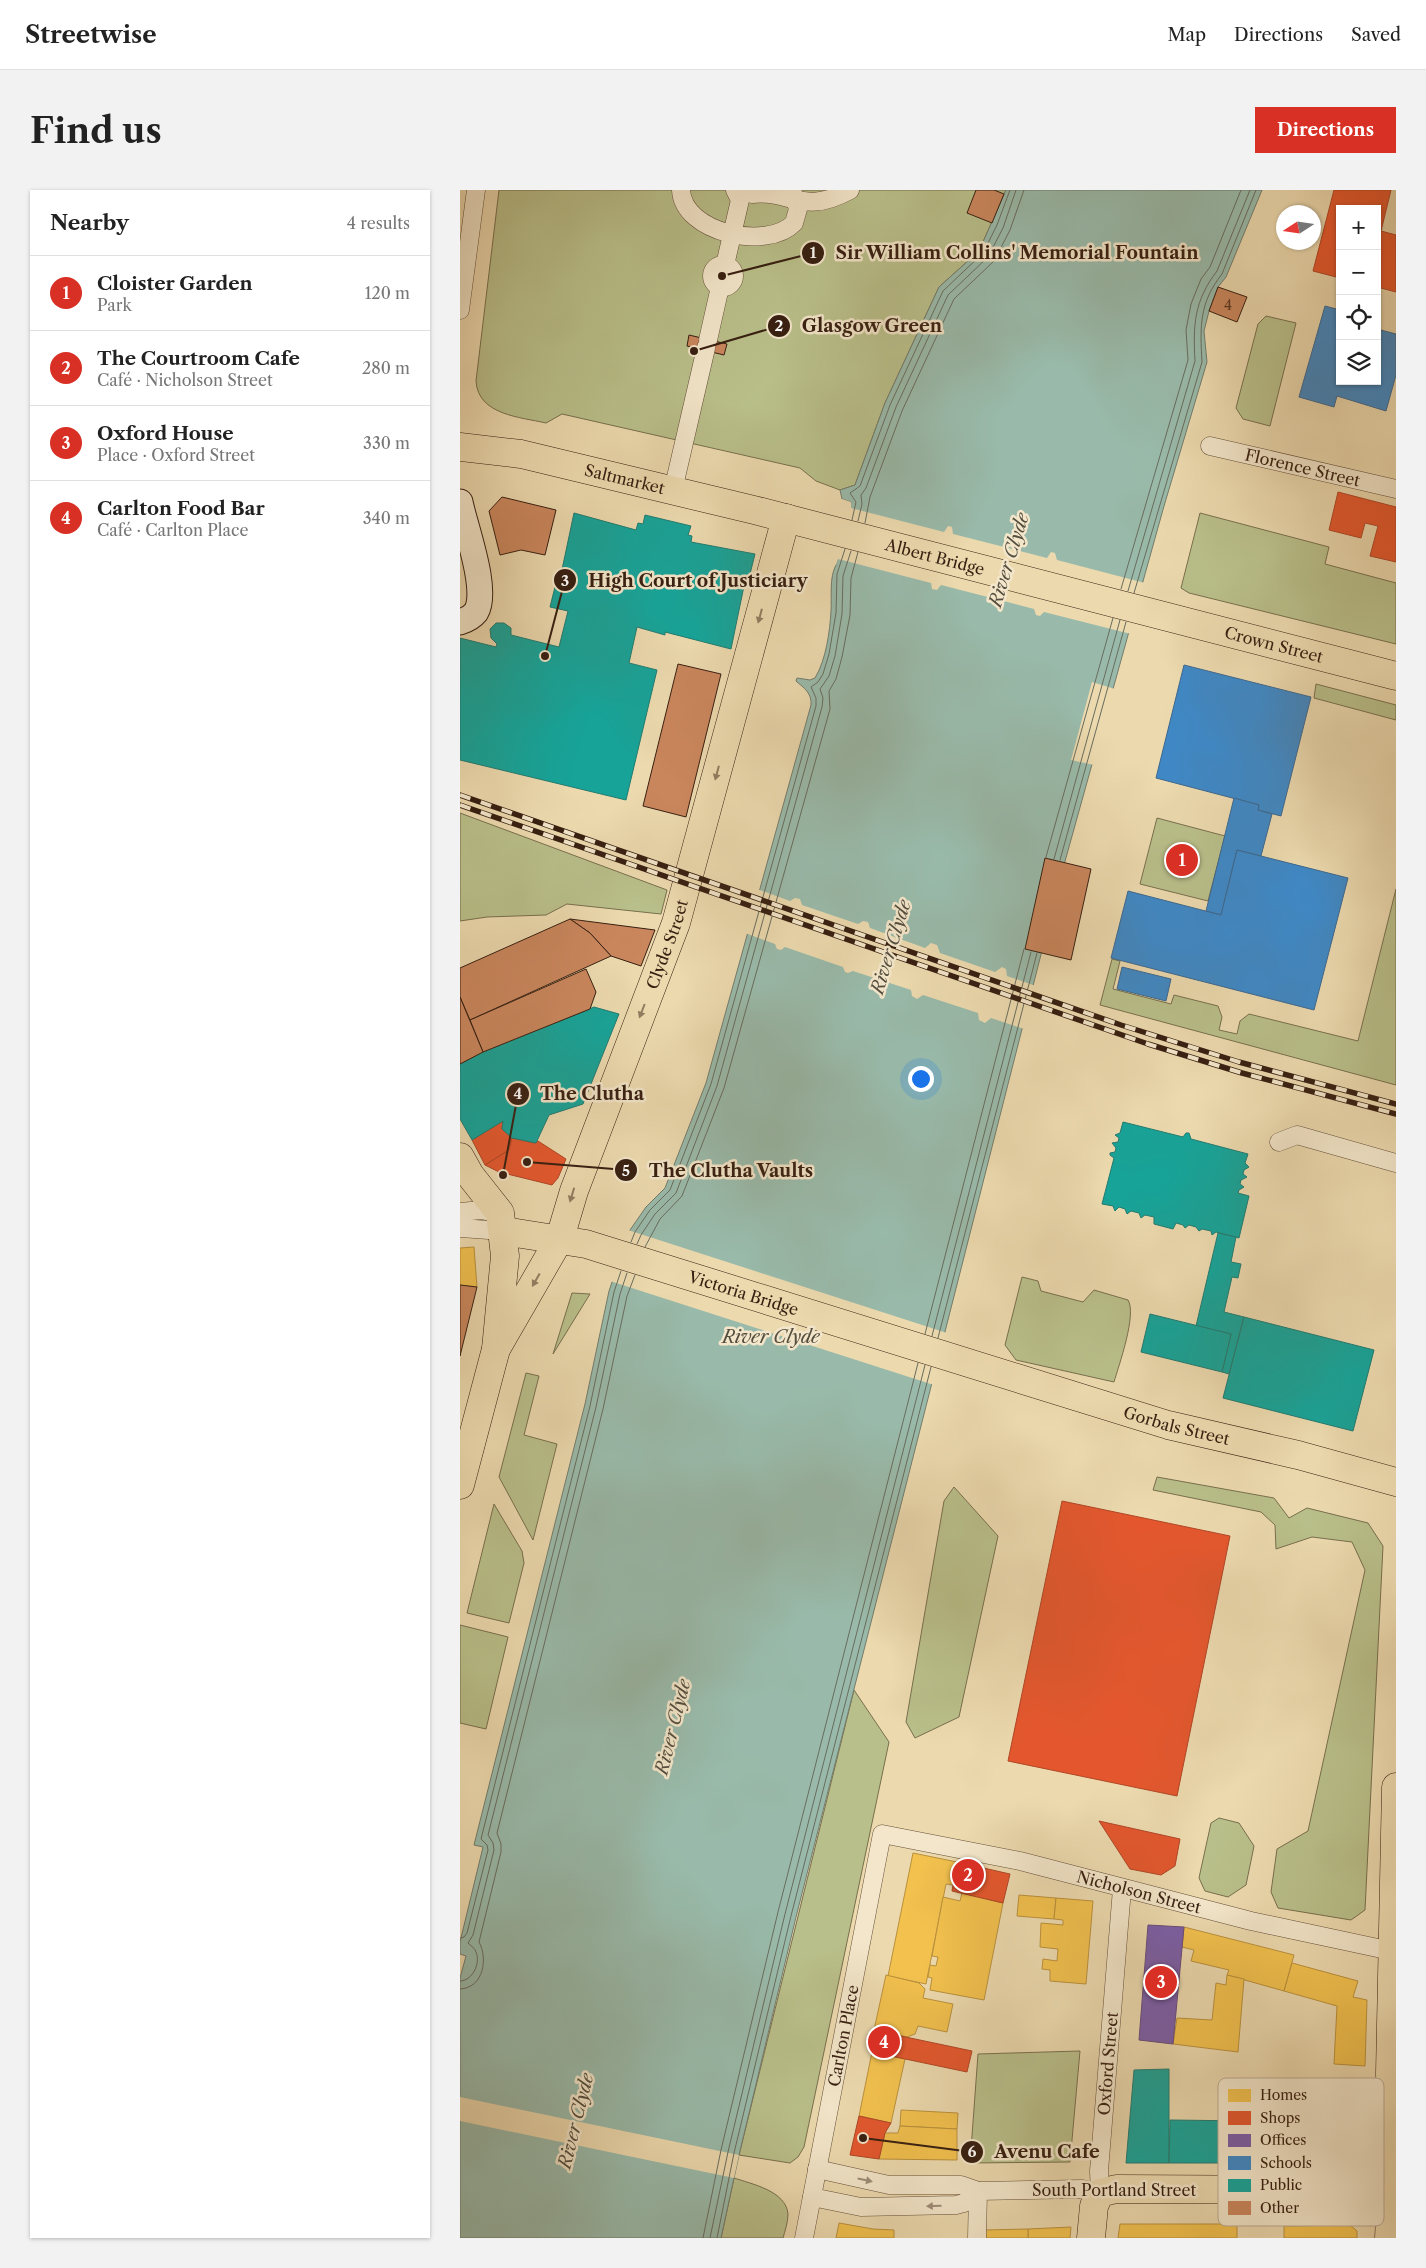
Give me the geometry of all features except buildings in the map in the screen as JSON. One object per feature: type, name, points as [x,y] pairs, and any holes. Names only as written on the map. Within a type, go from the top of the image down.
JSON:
[{"type":"main road","name":"Saltmarket","points":[[460,447],[521,454],[834,531]]},
{"type":"main road","name":"Clyde Street","points":[[496,1349],[560,1238],[574,1191],[676,923],[786,518]]},
{"type":"main road","name":"Albert Bridge","points":[[834,531],[1151,612]]},
{"type":"main road","name":"Crown Street","points":[[1151,612],[1396,676]]},
{"type":"main road","points":[[463,1171],[502,1222]]},
{"type":"main road","name":"Clyde Street","points":[[460,1485],[496,1349],[504,1273],[502,1222]]},
{"type":"main road","name":"Victoria Bridge","points":[[502,1222],[609,1252],[962,1362]]},
{"type":"main road","name":"Gorbals Street","points":[[962,1362],[1168,1425],[1298,1455],[1396,1482]]},
{"type":"main road","points":[[1390,2225],[1396,1787]]},
{"type":"main road","name":"South Portland Street","points":[[1384,2155],[1390,2146]]},
{"type":"main road","name":"South Portland Street","points":[[1100,2193],[1116,2189],[1218,2189]]},
{"type":"main road","name":"Oxford Street","points":[[1091,2238],[1094,2206],[1100,2193]]},
{"type":"street","points":[[460,310],[466,211],[476,190]]},
{"type":"street","points":[[681,190],[685,204],[693,214],[713,227],[732,234],[760,236],[785,230],[794,223],[798,209],[794,195]]},
{"type":"street","points":[[673,490],[720,287],[714,282],[712,273],[716,267],[724,265],[732,234],[747,193],[794,195],[813,202],[825,201],[850,190]]},
{"type":"street","name":"Florence Street","points":[[1210,446],[1396,489]]},
{"type":"street","points":[[460,502],[465,545],[479,579],[479,600],[476,612],[471,617],[460,622]]},
{"type":"street","points":[[1278,1142],[1297,1135],[1396,1163]]},
{"type":"street","points":[[460,1212],[481,1210],[502,1222]]},
{"type":"street","points":[[460,1228],[502,1222]]},
{"type":"street","name":"Nicholson Street","points":[[882,1834],[1020,1860],[1122,1889],[1269,1925],[1394,1952]]},
{"type":"street","name":"Carlton Place","points":[[804,2238],[882,1834]]},
{"type":"street","name":"Oxford Street","points":[[1100,2193],[1099,2171],[1122,1889]]},
{"type":"street","name":"South Portland Street","points":[[817,2169],[889,2185],[961,2185],[978,2191],[1082,2189],[1100,2193]]},
{"type":"street","points":[[812,2197],[875,2208],[956,2205],[964,2203],[978,2191]]},
{"type":"street","points":[[977,2238],[978,2191]]},
{"type":"green space","points":[[499,190],[1006,190],[979,251],[939,287],[885,403],[855,485],[840,490],[816,481],[800,468],[562,414],[546,423],[524,419],[492,408],[484,401],[476,381]]},
{"type":"green space","points":[[1266,316],[1296,323],[1270,426],[1243,419],[1236,408],[1258,324]]},
{"type":"green space","points":[[1200,513],[1329,547],[1325,564],[1396,583],[1396,644],[1189,593],[1181,588]]},
{"type":"green space","points":[[1316,684],[1396,705],[1396,720],[1314,698]]},
{"type":"green space","points":[[460,813],[667,890],[661,914],[567,904],[546,915],[487,917],[460,921]]},
{"type":"green space","points":[[1157,818],[1225,836],[1208,901],[1140,884]]},
{"type":"green space","points":[[1396,889],[1396,1085],[1100,1005],[1112,959],[1120,961],[1113,989],[1171,1004],[1174,995],[1218,1006],[1222,1017],[1219,1030],[1237,1034],[1240,1021],[1249,1014],[1358,1041]]},
{"type":"green space","points":[[1022,1277],[1038,1281],[1041,1291],[1083,1302],[1094,1290],[1128,1300],[1130,1307],[1129,1328],[1114,1382],[1016,1360],[1005,1345]]},
{"type":"green space","points":[[572,1293],[590,1294],[553,1354]]},
{"type":"green space","points":[[526,1373],[539,1376],[524,1435],[557,1444],[533,1540],[499,1477]]},
{"type":"green space","points":[[1157,1477],[1274,1498],[1289,1518],[1307,1508],[1368,1523],[1383,1546],[1365,1910],[1351,1920],[1278,1908],[1271,1892],[1277,1849],[1308,1831],[1365,1570],[1352,1542],[1312,1537],[1276,1549],[1275,1525],[1261,1512],[1153,1490]]},
{"type":"green space","points":[[954,1487],[998,1536],[959,1717],[915,1738],[906,1722],[944,1501]]},
{"type":"green space","points":[[494,1504],[522,1551],[524,1563],[509,1623],[467,1613]]},
{"type":"green space","points":[[460,1625],[508,1637],[486,1729],[460,1723]]},
{"type":"green space","points":[[854,1690],[889,1742],[804,2147],[798,2157],[790,2163],[739,2155]]},
{"type":"green space","points":[[1219,1818],[1239,1823],[1254,1846],[1246,1885],[1228,1897],[1205,1891],[1199,1878],[1211,1823]]},
{"type":"green space","points":[[1080,2051],[1070,2162],[970,2163],[978,2054]]},
{"type":"green space","points":[[734,2178],[775,2194],[786,2206],[788,2214],[783,2238],[721,2238]]},
{"type":"water","name":"River Clyde","points":[[1006,190],[1262,190],[1226,277],[1218,287],[1209,311],[1204,331],[1207,362],[1164,506],[1062,872],[796,1917],[721,2238],[460,2238],[460,1978],[466,1956],[460,1954],[460,1942],[483,1847],[474,1845],[585,1404],[609,1291],[630,1230],[646,1207],[665,1188],[706,1083],[811,705],[809,694],[796,681],[797,678],[810,680],[815,678],[827,645],[832,576],[851,502],[842,499],[840,490],[855,485],[885,403],[939,287],[979,251]]},
{"type":"pier","points":[[842,499],[851,502],[851,508],[944,532],[948,526],[952,527],[953,534],[1047,558],[1051,552],[1055,553],[1057,560],[1145,583],[1131,634],[1044,612],[1040,616],[1036,615],[1034,609],[941,585],[937,590],[932,589],[931,583],[838,559],[836,565],[833,564],[848,503],[842,502]]},
{"type":"pier","points":[[1092,682],[1115,689],[1094,765],[1071,760]]},
{"type":"pier","points":[[757,889],[790,901],[795,898],[800,899],[802,905],[858,924],[863,921],[868,922],[870,928],[925,948],[931,943],[937,945],[940,953],[995,972],[1002,967],[1006,969],[1007,976],[1036,986],[1024,1029],[991,1018],[985,1023],[979,1020],[978,1013],[923,995],[917,999],[912,996],[911,990],[853,971],[845,972],[843,967],[785,947],[781,950],[777,949],[775,944],[745,933]]},
{"type":"pier","points":[[628,1230],[947,1333],[934,1385],[610,1281]]},
{"type":"pier","points":[[460,2097],[739,2155],[734,2178],[460,2121]]},
{"type":"railway","points":[[460,795],[1121,1025],[1239,1062],[1396,1104]]},
{"type":"railway","points":[[460,805],[1148,1044],[1242,1073],[1396,1114]]},
{"type":"place","name":"Sir William Collins' Memorial Fountain","points":[[722,276]]},
{"type":"place","name":"Glasgow Green","points":[[694,351]]},
{"type":"place","name":"High Court of Justiciary","points":[[545,656]]},
{"type":"place","name":"Cloister Garden","points":[[1182,860]]},
{"type":"place","name":"The Clutha Vaults","points":[[527,1162]]},
{"type":"place","name":"The Clutha","points":[[503,1175]]},
{"type":"place","name":"The Courtroom Cafe","points":[[968,1875]]},
{"type":"place","name":"Oxford House","points":[[1161,1982]]},
{"type":"place","name":"Carlton Food Bar","points":[[884,2042]]},
{"type":"place","name":"Avenu Cafe","points":[[863,2138]]}]
